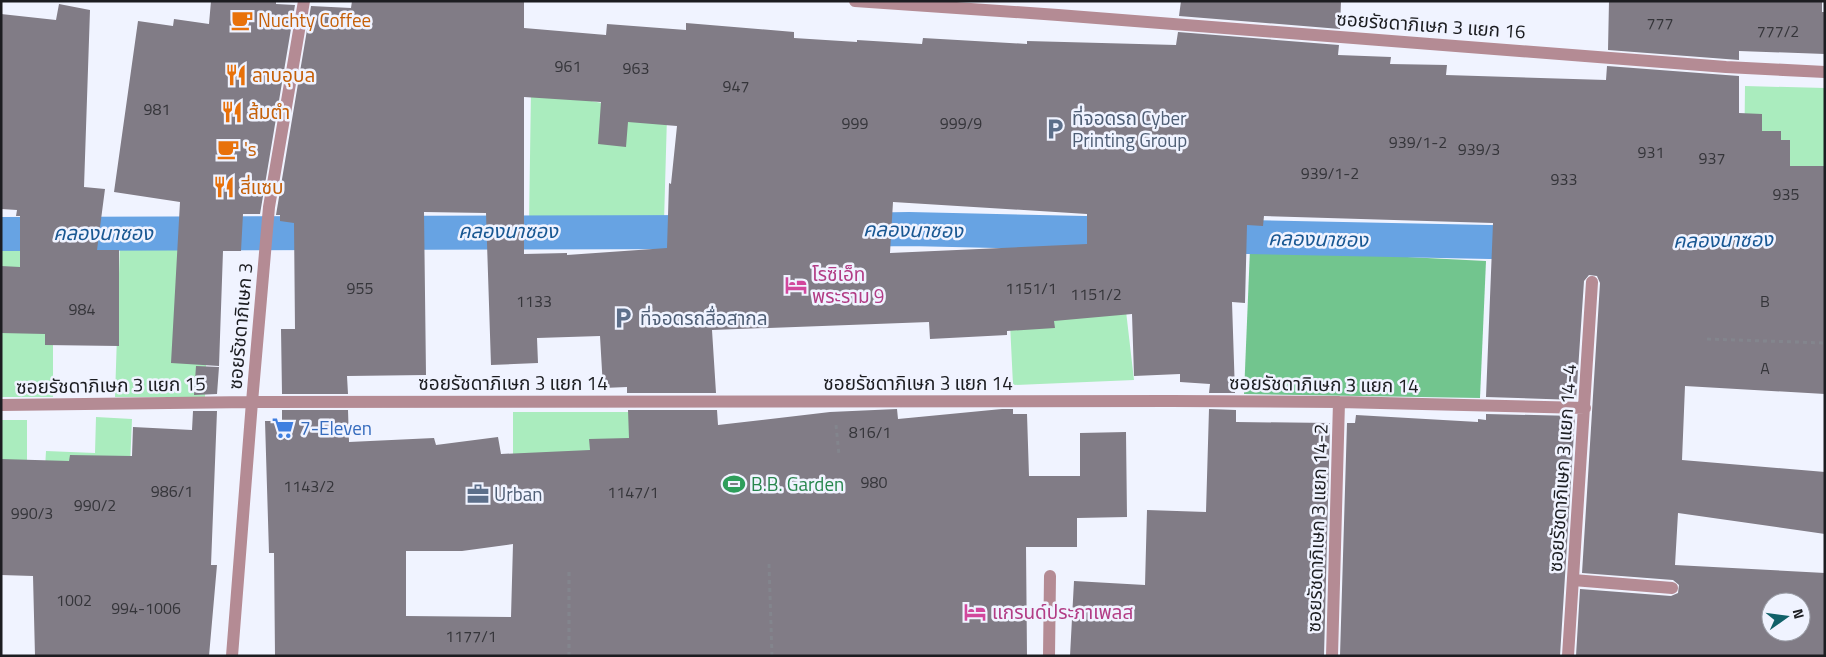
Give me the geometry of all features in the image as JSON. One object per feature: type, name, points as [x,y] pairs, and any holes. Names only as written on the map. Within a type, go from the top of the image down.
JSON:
[{"type":"street","name":"ซอยรัชดาภิเษก 3","points":[[232,656],[269,207],[304,1]]},
{"type":"street","name":"ซอยรัชดาภิเษก 3 แยก 16","points":[[856,1],[1050,14],[1726,67],[1825,72]]},
{"type":"street","name":"ซอยรัชดาภิเษก 3 แยก 14-4","points":[[1568,656],[1592,282]]},
{"type":"street","name":"ซอยรัชดาภิเษก 3 แยก 14","points":[[252,402],[1339,402],[1585,408]]},
{"type":"street","name":"ซอยรัชดาภิเษก 3 แยก 15","points":[[1,405],[252,402]]},
{"type":"street","name":"ซอยรัชดาภิเษก 3 แยก 14-2","points":[[1332,656],[1339,402]]},
{"type":"street","points":[[1049,656],[1050,576]]},
{"type":"street","points":[[1573,580],[1672,588]]},
{"type":"path","points":[[1707,338],[1825,343]]},
{"type":"path","points":[[834,402],[840,454]]},
{"type":"path","points":[[769,564],[772,656]]},
{"type":"path","points":[[569,569],[569,656]]},
{"type":"green space","points":[[1745,86],[1825,88],[1825,175],[1744,174]]},
{"type":"green space","points":[[531,89],[667,116],[664,222],[529,225]]},
{"type":"green space","points":[[120,243],[210,247],[205,397],[115,397]]},
{"type":"green space","points":[[1,244],[53,244],[53,397],[1,397]]},
{"type":"green space","points":[[1250,249],[1486,261],[1480,398],[1244,394]]},
{"type":"green space","points":[[1126,311],[1134,380],[1013,385],[1010,323]]},
{"type":"green space","points":[[513,412],[629,412],[629,481],[513,481]]},
{"type":"green space","points":[[96,417],[132,419],[129,490],[44,486],[46,451],[95,453]]},
{"type":"green space","points":[[1,420],[27,420],[27,558],[1,558]]},
{"type":"building","points":[[211,1],[276,1],[276,4],[295,5],[260,214],[243,214],[241,251],[223,251],[219,366],[171,363],[180,202],[114,192],[138,21],[173,26],[174,19],[209,24]]},
{"type":"building","points":[[352,1],[524,1],[524,28],[606,35],[607,24],[686,30],[686,23],[794,32],[794,38],[857,42],[857,40],[922,44],[923,38],[1027,44],[1027,41],[1176,45],[1178,32],[1339,45],[1338,55],[1391,57],[1390,64],[1447,65],[1446,75],[1606,80],[1607,66],[1739,76],[1739,113],[1762,114],[1762,131],[1781,131],[1781,140],[1790,140],[1790,166],[1825,166],[1825,394],[1685,386],[1682,460],[1825,472],[1825,534],[1678,513],[1675,565],[1825,573],[1825,656],[1576,656],[1580,589],[1671,596],[1678,593],[1679,585],[1673,580],[1582,573],[1600,283],[1597,276],[1589,275],[1584,281],[1576,400],[1486,397],[1493,223],[1264,216],[1263,226],[1247,225],[1245,303],[1232,302],[1235,393],[1209,393],[1210,384],[1180,382],[1180,374],[1134,376],[1132,314],[1054,321],[1055,328],[1007,331],[1007,335],[930,339],[929,322],[712,330],[716,393],[627,393],[627,387],[603,388],[600,336],[537,338],[538,363],[491,365],[486,213],[424,212],[426,375],[347,376],[348,394],[282,394],[281,329],[295,329],[294,223],[280,221],[280,215],[276,215],[311,6],[351,8]],"holes":[[[524,97],[601,102],[598,144],[626,147],[628,122],[677,126],[671,184],[669,183],[667,248],[567,255],[567,253],[524,254]],[[893,202],[1087,214],[1087,244],[890,253]]]},
{"type":"building","points":[[1181,1],[1341,1],[1340,29],[1179,16]]},
{"type":"building","points":[[1609,1],[1822,1],[1822,12],[1825,12],[1825,54],[1739,51],[1739,60],[1608,50]]},
{"type":"building","points":[[59,4],[90,10],[84,187],[105,189],[97,250],[119,250],[119,346],[45,345],[45,334],[1,333],[1,266],[20,267],[20,216],[16,216],[17,210],[1,209],[1,14],[56,20]]},
{"type":"building","points":[[196,366],[219,367],[217,394],[194,395]]},
{"type":"building","points":[[897,409],[898,419],[1013,409],[1013,414],[1027,414],[1029,476],[1080,476],[1080,433],[1126,432],[1127,517],[1077,518],[1077,547],[1026,547],[1027,656],[275,656],[274,553],[269,553],[265,421],[282,421],[282,410],[348,410],[349,442],[434,438],[436,445],[498,437],[501,454],[590,450],[589,439],[629,438],[628,410],[717,410],[718,425],[830,412]],"holes":[[[513,544],[511,617],[406,616],[406,551],[462,551]]]},
{"type":"building","points":[[1209,409],[1236,410],[1236,422],[1330,423],[1324,656],[1070,656],[1074,581],[1145,585],[1147,510],[1206,512]]},
{"type":"building","points":[[193,411],[217,411],[211,565],[217,565],[209,656],[35,656],[33,576],[1,575],[1,459],[69,461],[70,455],[132,456],[133,427],[192,430]]},
{"type":"building","points":[[1486,414],[1575,416],[1560,656],[1340,656],[1347,423],[1355,423],[1356,415],[1478,422],[1478,419],[1486,420]]},
{"type":"waterway","name":"คลองนาซอง","points":[[845,230],[909,229],[1132,234]]},
{"type":"waterway","name":"คลองนาซอง","points":[[1,234],[712,232]]},
{"type":"waterway","name":"คลองนาซอง","points":[[1200,236],[1537,243]]},
{"type":"place","name":"Nuchty Coffee","points":[[242,20]]},
{"type":"place","name":"ลาบอุบล","points":[[236,75]]},
{"type":"place","name":"ส้มตำ","points":[[232,112]]},
{"type":"place","name":"ที่จอดรถ Cyber Printing Group","points":[[1055,129]]},
{"type":"place","name":"'s","points":[[228,149]]},
{"type":"place","name":"สี่แซบ","points":[[224,187]]},
{"type":"place","name":"โรซิเอ็ท พระราม 9","points":[[796,285]]},
{"type":"place","name":"ที่จอดรถสื่อสากล","points":[[623,318]]},
{"type":"place","name":"7-Eleven","points":[[283,428]]},
{"type":"place","name":"B.B. Garden","points":[[734,484]]},
{"type":"place","name":"Urban","points":[[478,494]]},
{"type":"place","name":"แกรนด์ประภาเพลส","points":[[975,612]]}]
